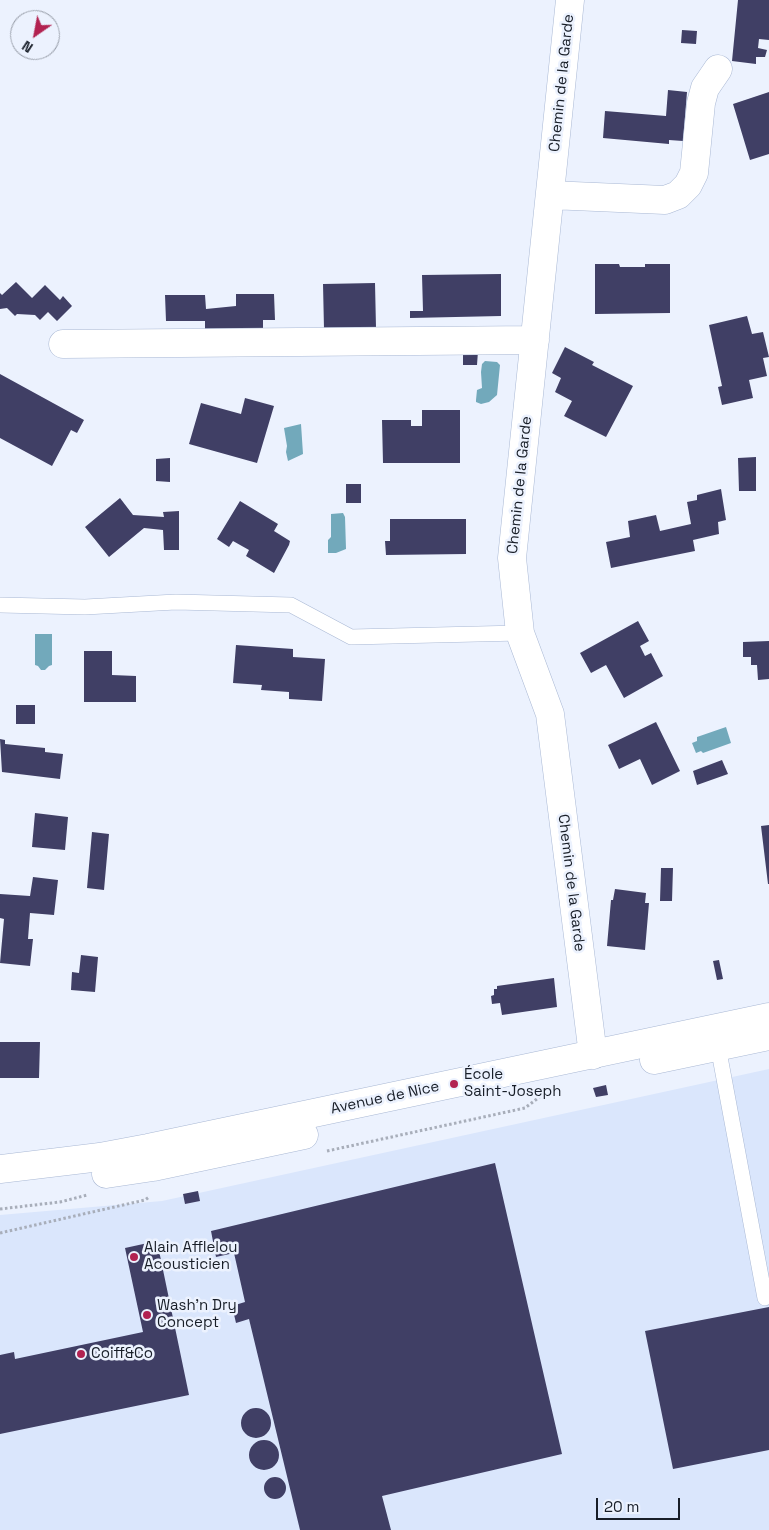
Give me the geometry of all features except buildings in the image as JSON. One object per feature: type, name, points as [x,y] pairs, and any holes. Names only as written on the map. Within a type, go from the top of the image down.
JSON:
[{"type":"street","name":"Chemin de la Garde","points":[[570,0],[512,558],[520,634],[550,714],[593,1055]]},
{"type":"street","points":[[550,196],[665,200],[678,194],[688,185],[694,174],[701,103],[705,88],[718,68]]},
{"type":"street","points":[[63,344],[535,340]]},
{"type":"street","name":"Avenue de Nice","points":[[0,1186],[110,1174],[153,1167],[716,1037],[769,1017]]},
{"type":"street","name":"Avenue de Nice","points":[[0,1169],[109,1156],[593,1055],[716,1037],[769,1036]]},
{"type":"lane","points":[[0,605],[85,607],[176,602],[291,605],[351,637],[520,634]]},
{"type":"lane","points":[[716,1037],[765,1298]]},
{"type":"path","points":[[324,1152],[524,1108],[549,1092]]},
{"type":"path","points":[[0,1209],[73,1200],[95,1192]]},
{"type":"path","points":[[0,1233],[145,1200],[152,1194]]},
{"type":"shaded area","points":[[769,1069],[769,1530],[0,1530],[0,1215],[162,1201]]},
{"type":"water","points":[[485,361],[497,362],[500,365],[497,395],[489,402],[481,404],[476,402],[476,400],[477,390],[482,388],[481,372],[482,364]]},
{"type":"water","points":[[301,424],[303,454],[288,461],[284,428]]},
{"type":"water","points":[[343,513],[345,517],[346,549],[336,553],[328,553],[328,540],[331,537],[331,514]]},
{"type":"water","points":[[35,634],[52,634],[52,665],[45,670],[41,670],[35,665]]},
{"type":"water","points":[[726,727],[731,743],[703,753],[701,751],[696,753],[692,743],[697,741],[697,737]]},
{"type":"place","name":"École Saint-Joseph","points":[[454,1084]]},
{"type":"place","name":"Alain Afflelou Acousticien","points":[[134,1257]]},
{"type":"place","name":"Wash'n Dry Concept","points":[[147,1315]]},
{"type":"place","name":"Coiff&Co","points":[[81,1354]]}]
